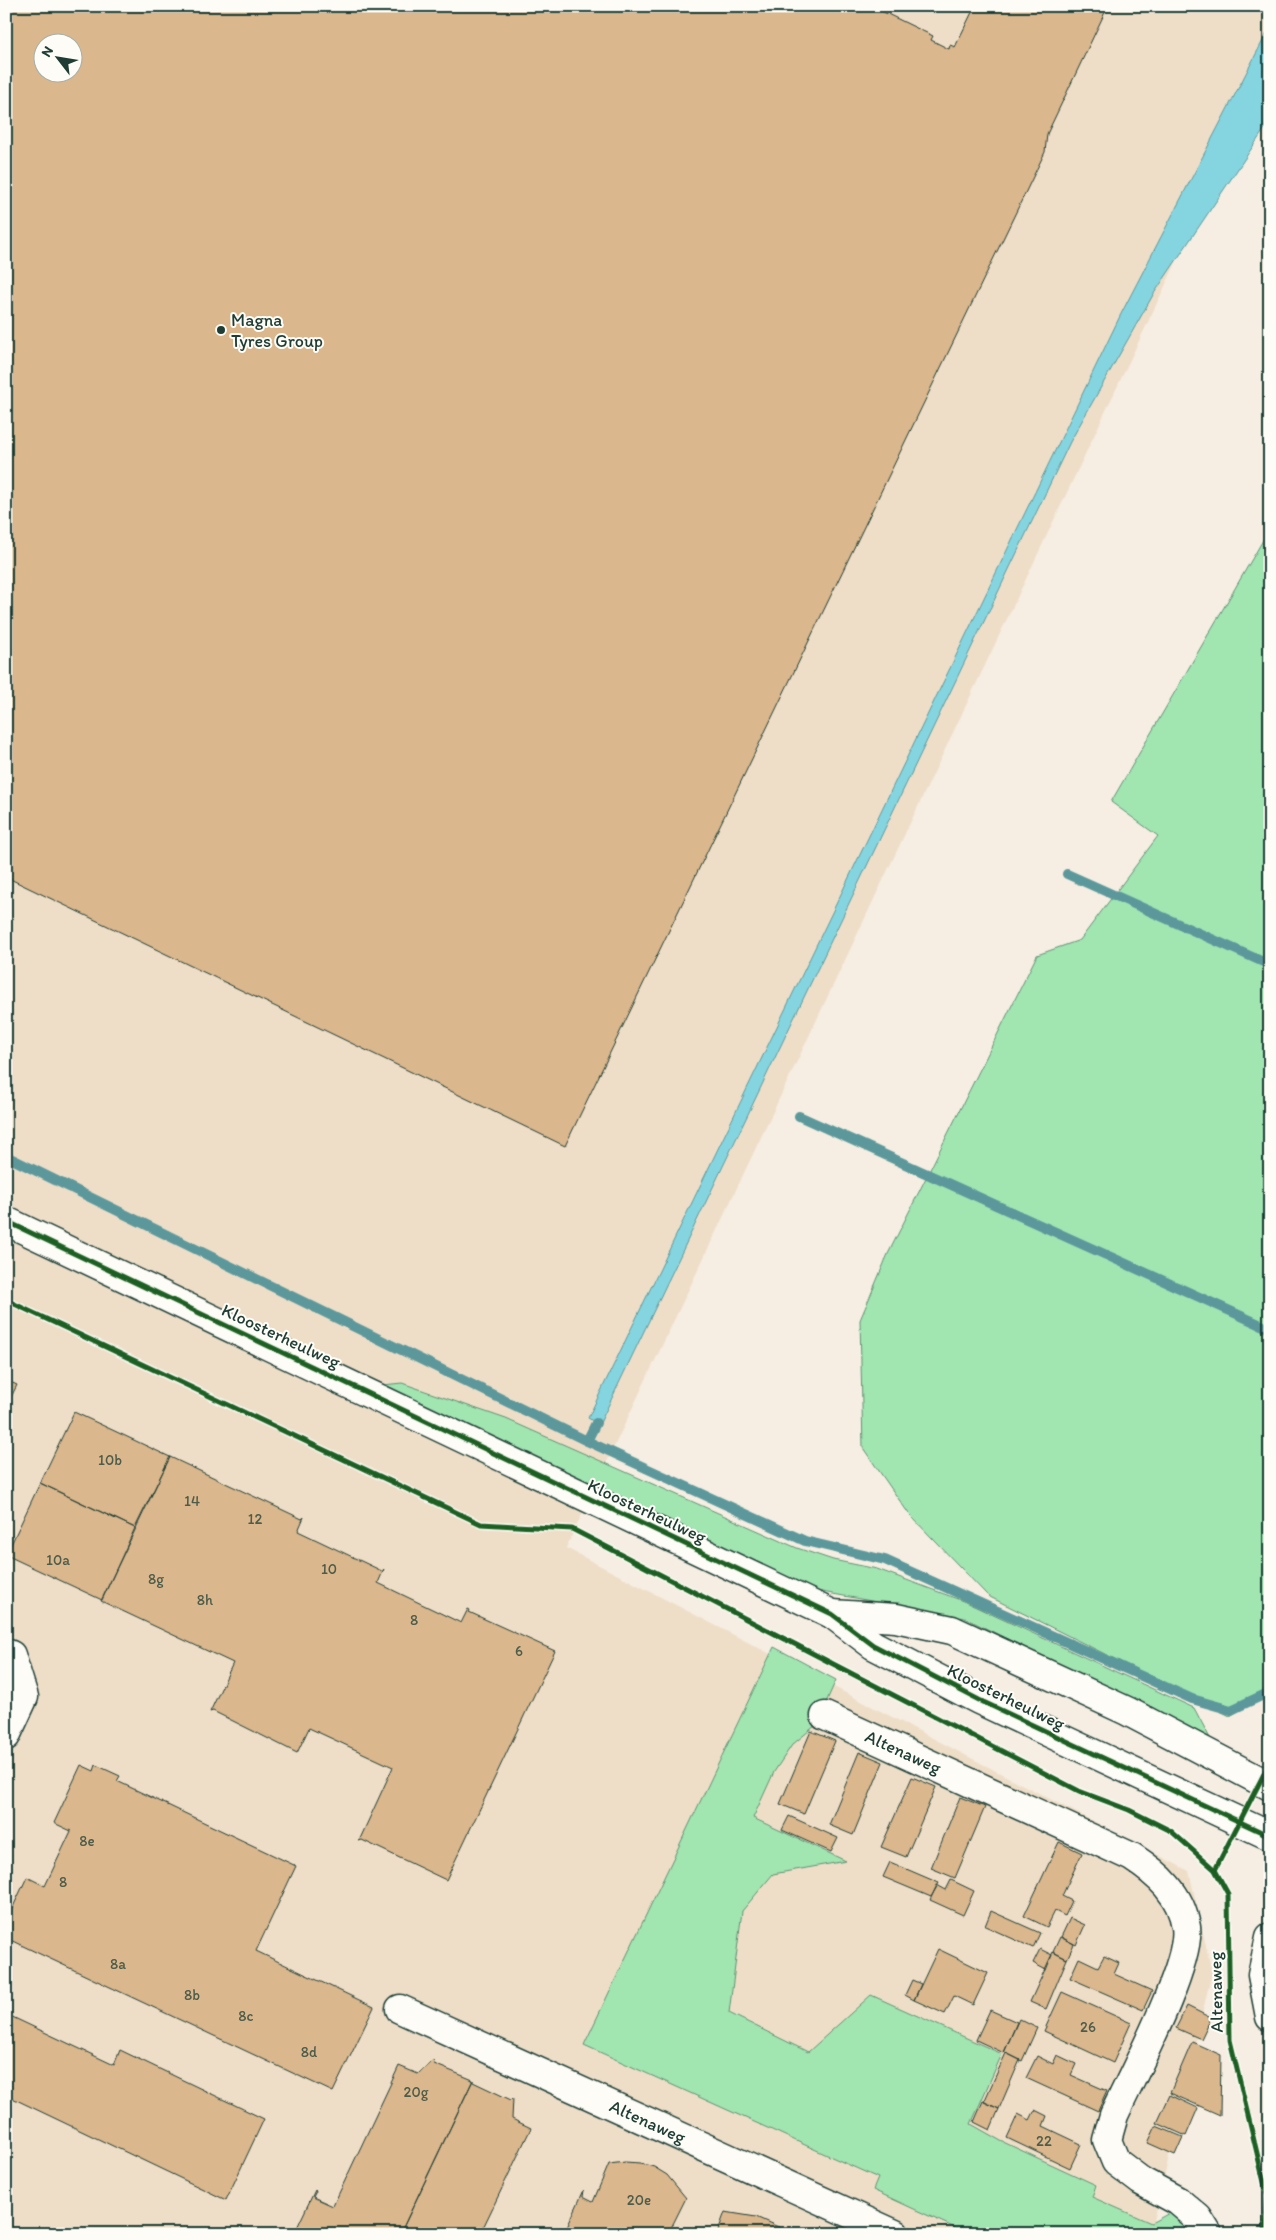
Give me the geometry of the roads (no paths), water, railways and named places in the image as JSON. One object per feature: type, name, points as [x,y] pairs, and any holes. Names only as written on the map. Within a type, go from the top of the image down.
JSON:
[{"type":"street","name":"Kloosterheulweg","points":[[6,1221],[832,1614],[873,1645],[979,1700],[1270,1836]]},
{"type":"street","name":"Kloosterheulweg","points":[[832,1614],[896,1618],[952,1630],[1127,1711],[1270,1786]]},
{"type":"street","points":[[6,1653],[11,1655],[24,1697],[6,1736]]},
{"type":"street","name":"Altenaweg","points":[[825,1716],[1132,1857],[1156,1873],[1171,1889],[1187,1928],[1181,1968],[1114,2115],[1107,2140],[1116,2162],[1141,2181],[1178,2201],[1198,2218],[1208,2234]]},
{"type":"street","points":[[1270,1937],[1262,1975],[1270,2018]]},
{"type":"street","name":"Altenaweg","points":[[400,2009],[893,2233]]},
{"type":"water","points":[[1270,27],[1270,121],[1153,295],[1070,442],[599,1425],[588,1418],[1121,314]]},
{"type":"waterway","points":[[1067,874],[1270,965]]},
{"type":"waterway","points":[[799,1116],[1270,1329]]},
{"type":"waterway","points":[[6,1156],[587,1441],[805,1541],[885,1560],[1192,1699],[1231,1710],[1270,1692]]},
{"type":"waterway","points":[[587,1441],[596,1423]]},
{"type":"place","name":"Magna Tyres Group","points":[[221,330]]}]
